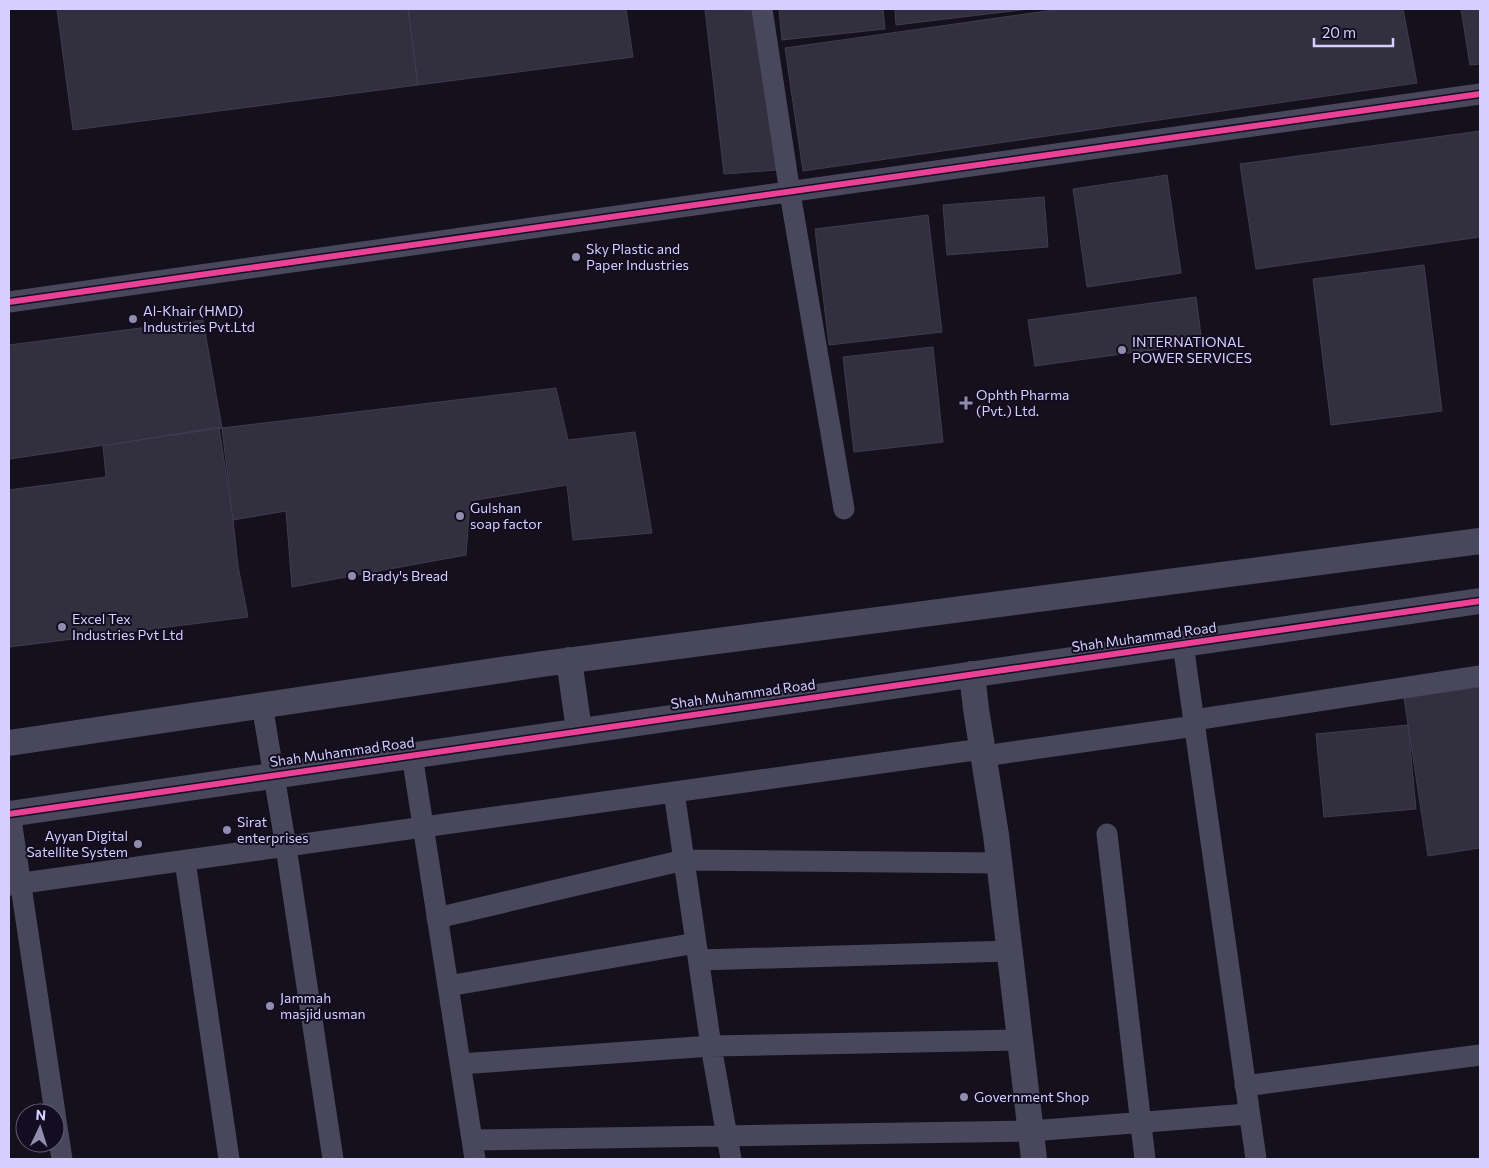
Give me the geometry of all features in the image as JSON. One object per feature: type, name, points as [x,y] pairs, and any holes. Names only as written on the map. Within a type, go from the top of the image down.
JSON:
[{"type":"street","points":[[762,9],[790,193],[844,509]]},
{"type":"street","points":[[9,302],[1480,94]]},
{"type":"street","points":[[9,742],[569,660],[1480,541]]},
{"type":"street","name":"Shah Muhammad Road","points":[[9,813],[1480,601]]},
{"type":"street","points":[[1183,644],[1246,1086],[1248,1114],[1256,1159]]},
{"type":"street","points":[[569,660],[579,730]]},
{"type":"street","points":[[972,674],[1000,863],[1034,1159]]},
{"type":"street","points":[[15,884],[674,792],[983,753],[1194,723],[1480,676]]},
{"type":"street","points":[[262,705],[286,847],[333,1159]]},
{"type":"street","points":[[412,755],[473,1150],[727,1135],[1031,1131],[1248,1114]]},
{"type":"street","points":[[674,792],[711,1046],[731,1159]]},
{"type":"street","points":[[9,813],[15,884],[53,1103]]},
{"type":"street","points":[[1107,834],[1145,1159]]},
{"type":"street","points":[[185,860],[229,1159]]},
{"type":"street","points":[[437,918],[684,860],[1000,863]]},
{"type":"street","points":[[448,986],[698,952],[1010,951]]},
{"type":"street","points":[[460,1064],[711,1046],[1020,1040]]},
{"type":"street","points":[[1246,1086],[1480,1055]]},
{"type":"building","points":[[57,9],[408,9],[418,85],[73,130]]},
{"type":"building","points":[[408,9],[626,9],[633,57],[418,85]]},
{"type":"building","points":[[705,9],[766,9],[790,169],[724,174]]},
{"type":"building","points":[[779,9],[883,9],[885,29],[782,40]]},
{"type":"building","points":[[895,9],[1029,9],[896,25]]},
{"type":"building","points":[[1061,9],[1403,9],[1417,83],[803,171],[785,48]]},
{"type":"building","points":[[1461,9],[1480,9],[1480,64],[1470,65]]},
{"type":"building","points":[[1480,131],[1480,237],[1256,269],[1240,164]]},
{"type":"building","points":[[1167,175],[1181,273],[1087,287],[1073,189]]},
{"type":"building","points":[[1044,197],[1048,247],[947,255],[943,205]]},
{"type":"building","points":[[928,215],[942,332],[829,345],[815,229]]},
{"type":"building","points":[[1424,265],[1442,411],[1331,425],[1313,279]]},
{"type":"building","points":[[1196,297],[1202,343],[1035,366],[1028,320]]},
{"type":"building","points":[[203,320],[222,428],[9,459],[9,345]]},
{"type":"building","points":[[933,347],[943,442],[854,452],[843,357]]},
{"type":"building","points":[[556,388],[568,440],[635,432],[652,533],[573,540],[567,485],[470,501],[466,555],[292,587],[286,511],[233,520],[222,428]]},
{"type":"building","points":[[219,427],[238,566],[248,617],[9,647],[9,490],[106,477],[103,446]]},
{"type":"building","points":[[1480,687],[1480,848],[1428,856],[1404,698]]},
{"type":"building","points":[[1408,725],[1416,809],[1324,817],[1316,734]]},
{"type":"cycle path","points":[[9,302],[1480,94]]},
{"type":"cycle path","points":[[9,814],[1480,601]]},
{"type":"place","name":"Sky Plastic and Paper Industries","points":[[576,257]]},
{"type":"place","name":"Al-Khair (HMD) Industries Pvt.Ltd","points":[[133,319]]},
{"type":"place","name":"INTERNATIONAL POWER SERVICES","points":[[1122,350]]},
{"type":"place","name":"Ophth Pharma (Pvt.) Ltd.","points":[[966,403]]},
{"type":"place","name":"Gulshan soap factor","points":[[460,516]]},
{"type":"place","name":"Brady's Bread","points":[[352,576]]},
{"type":"place","name":"Excel Tex Industries Pvt Ltd","points":[[62,627]]},
{"type":"place","name":"Sirat enterprises","points":[[227,830]]},
{"type":"place","name":"Ayyan Digital Satellite System","points":[[138,844]]},
{"type":"place","name":"Jammah masjid usman","points":[[270,1006]]},
{"type":"place","name":"Government Shop","points":[[964,1097]]}]
